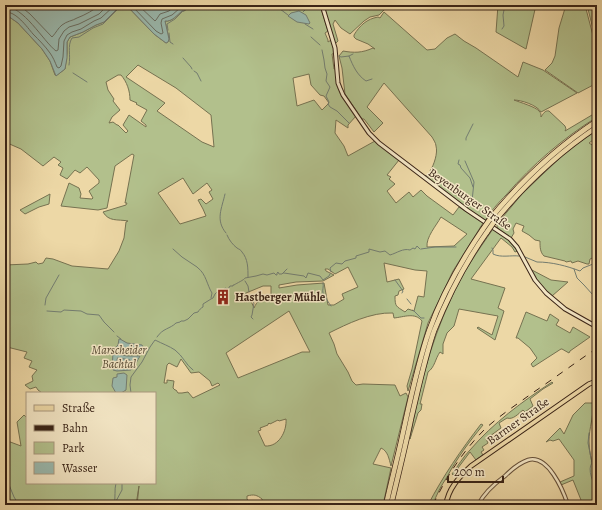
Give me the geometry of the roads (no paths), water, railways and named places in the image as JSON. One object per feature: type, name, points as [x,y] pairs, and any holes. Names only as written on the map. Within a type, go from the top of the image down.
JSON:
[{"type":"highway","points":[[391,505],[399,461],[424,366],[454,280],[492,220],[511,194],[539,166],[568,141],[597,121]]},
{"type":"highway","points":[[492,220],[542,169],[597,126]]},
{"type":"highway","points":[[386,505],[396,475]]},
{"type":"main road","name":"Beyenburger Straße","points":[[322,5],[335,48],[340,88],[363,124],[376,140],[467,210],[510,239],[516,245],[535,280],[546,293],[565,308],[597,327]]},
{"type":"main road","name":"Barmer Straße","points":[[446,505],[451,489],[464,472],[589,384],[597,380]]},
{"type":"street","points":[[478,505],[484,495],[496,482],[518,465],[532,459],[546,465],[562,491],[568,505]]},
{"type":"water","points":[[5,5],[123,5],[120,6],[104,22],[70,37],[67,42],[65,69],[56,76],[50,61],[42,49],[18,23],[5,15]]},
{"type":"water","points":[[123,5],[192,5],[172,19],[165,21],[169,39],[166,43],[154,34],[128,7]]},
{"type":"water","points":[[299,11],[306,15],[310,23],[309,24],[297,22],[288,16],[291,13]]},
{"type":"water","points":[[119,339],[127,343],[142,345],[142,350],[140,352],[132,353],[117,350],[115,348],[118,345]]},
{"type":"water","points":[[113,353],[127,356],[140,356],[131,370],[117,371],[113,370],[112,368]]},
{"type":"water","points":[[124,373],[127,375],[126,390],[123,392],[115,392],[112,386],[113,378],[117,377],[117,374]]},
{"type":"waterway","points":[[502,29],[504,26],[503,15],[505,5]]},
{"type":"waterway","points":[[69,65],[70,44],[72,38],[79,37],[93,28],[103,24],[121,6],[125,6]]},
{"type":"waterway","points":[[276,6],[288,15]]},
{"type":"waterway","points":[[303,12],[306,9]]},
{"type":"waterway","points":[[168,30],[167,24],[183,11]]},
{"type":"waterway","points":[[305,24],[313,29]]},
{"type":"waterway","points":[[169,33],[170,42],[173,44]]},
{"type":"waterway","points":[[311,37],[320,45]]},
{"type":"waterway","points":[[322,50],[327,74],[326,81],[330,87],[326,96],[329,102],[328,104],[349,123]]},
{"type":"waterway","points":[[349,56],[353,54]]},
{"type":"waterway","points":[[339,56],[349,56],[360,76],[366,81],[372,79]]},
{"type":"waterway","points":[[183,58],[192,69]]},
{"type":"waterway","points":[[194,71],[197,73],[201,81]]},
{"type":"waterway","points":[[73,73],[87,82]]},
{"type":"waterway","points":[[466,140],[473,124]]},
{"type":"waterway","points":[[459,160],[458,164],[470,178],[473,187]]},
{"type":"waterway","points":[[465,161],[474,182],[470,206]]},
{"type":"waterway","points":[[225,194],[220,219],[226,233]]},
{"type":"waterway","points":[[227,235],[231,242],[241,250],[244,255],[247,261],[248,277]]},
{"type":"waterway","points":[[331,272],[330,268],[336,263],[342,264],[345,261],[356,258],[356,256],[369,252],[369,249],[380,252],[385,251],[390,255],[402,250],[415,249],[417,246],[420,249]]},
{"type":"waterway","points":[[421,249],[456,247]]},
{"type":"waterway","points":[[492,248],[493,254],[496,255],[519,256]]},
{"type":"waterway","points":[[173,249],[201,270],[212,293],[211,298]]},
{"type":"waterway","points":[[525,257],[537,262],[570,267],[580,271],[583,268],[593,264],[597,267]]},
{"type":"waterway","points":[[283,273],[287,269]]},
{"type":"waterway","points":[[574,269],[577,278],[596,297]]},
{"type":"waterway","points":[[157,337],[164,330],[176,323],[188,319],[194,313],[198,312],[203,307],[203,304],[213,298],[217,292],[224,290],[225,288],[228,289],[230,286],[233,286],[245,278],[263,274],[267,275],[274,273],[277,275],[278,272],[279,274],[284,273],[304,276],[306,278],[308,273],[320,276],[323,280],[330,274]]},
{"type":"waterway","points":[[45,305],[46,298],[59,275]]},
{"type":"waterway","points":[[395,280],[403,291],[402,293]]},
{"type":"waterway","points":[[245,281],[249,292]]},
{"type":"waterway","points":[[323,283],[323,293],[331,306]]},
{"type":"waterway","points":[[250,295],[254,303],[251,317],[253,319]]},
{"type":"waterway","points":[[407,299],[411,304]]},
{"type":"waterway","points":[[413,310],[421,318],[424,318]]},
{"type":"waterway","points":[[47,311],[81,311],[87,314],[99,315],[114,332]]},
{"type":"waterway","points":[[117,336],[121,339]]},
{"type":"waterway","points":[[131,392],[131,377],[155,340],[175,350],[193,370]]},
{"type":"waterway","points":[[589,433],[588,443],[592,463],[590,472],[597,490]]},
{"type":"waterway","points":[[5,475],[19,505]]},
{"type":"waterway","points":[[114,505],[116,484]]},
{"type":"waterway","points":[[115,503],[122,490],[122,484]]},
{"type":"railway","points":[[433,505],[456,465],[469,446],[485,429],[597,348]]},
{"type":"place","name":"Hastberger Mühle","points":[[223,297]]},
{"type":"park label","name":"Marscheider Bachtal","points":[[119,357]]}]
